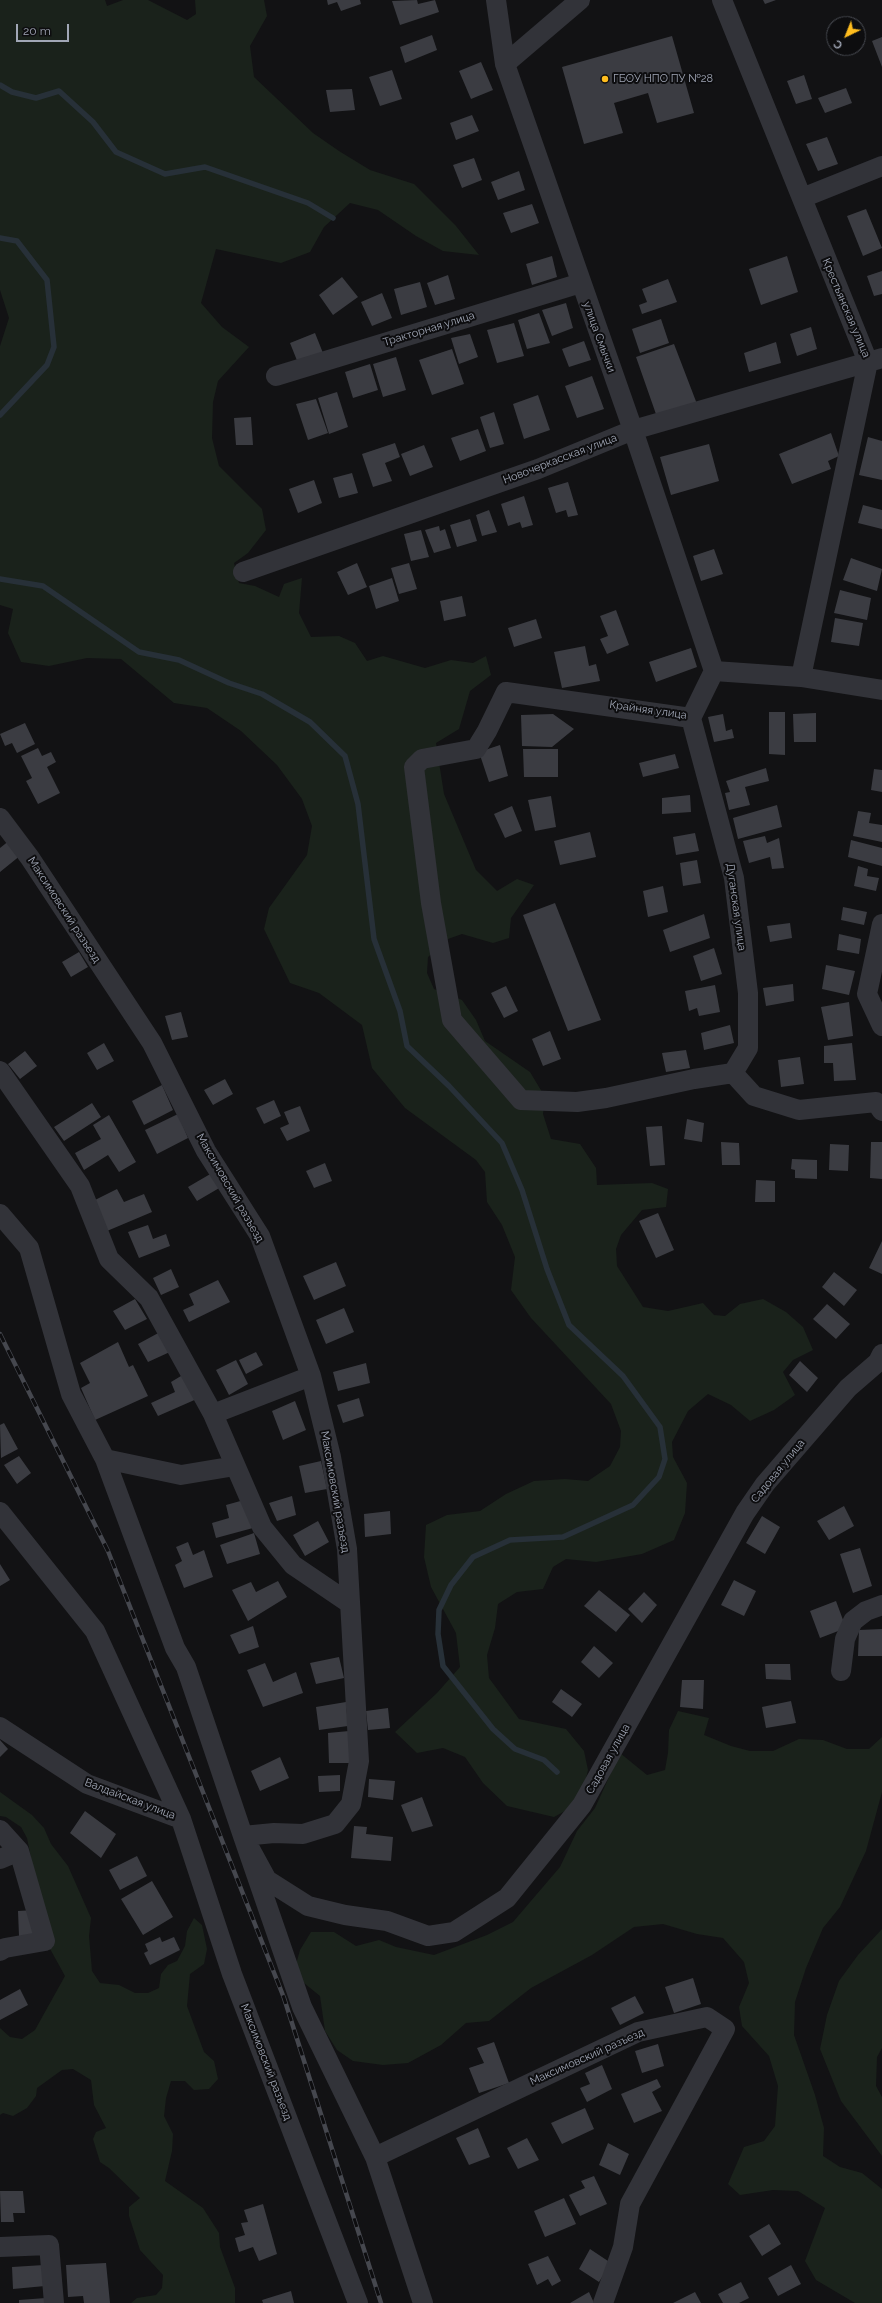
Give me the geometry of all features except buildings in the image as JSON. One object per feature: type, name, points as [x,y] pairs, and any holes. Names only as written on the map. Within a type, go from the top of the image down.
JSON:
[{"type":"street","name":"улица Смычки","points":[[496,0],[505,64],[633,430],[714,671]]},
{"type":"street","points":[[505,64],[580,0]]},
{"type":"street","name":"Крестьянская улица","points":[[722,0],[802,198],[875,360],[801,677]]},
{"type":"street","points":[[802,198],[882,166]]},
{"type":"street","name":"Тракторная улица","points":[[276,376],[581,283]]},
{"type":"street","name":"Новочеркасская улица","points":[[243,572],[538,469],[633,430],[875,360]]},
{"type":"street","points":[[714,671],[801,677],[882,690]]},
{"type":"street","name":"Крайняя улица","points":[[714,671],[690,718],[506,692],[487,731],[476,749],[422,759],[414,767],[431,903],[452,1020],[521,1100],[577,1102],[627,1095],[694,1079],[733,1073]]},
{"type":"street","name":"Дуганская улица","points":[[690,718],[732,870],[736,893],[748,994],[748,1048],[733,1073]]},
{"type":"street","name":"Максимовский разъезд","points":[[0,818],[30,858],[152,1043],[206,1151],[260,1236],[311,1376],[331,1457],[347,1549],[359,1761],[351,1804],[335,1824],[303,1834],[274,1833],[243,1836]]},
{"type":"street","points":[[882,924],[868,994],[882,1026]]},
{"type":"street","points":[[0,1071],[80,1186],[109,1259],[149,1298],[213,1414],[262,1527],[293,1565],[349,1603]]},
{"type":"street","points":[[733,1073],[754,1096],[799,1110],[876,1102],[882,1111]]},
{"type":"street","points":[[0,1214],[30,1248],[71,1394],[105,1459],[175,1648],[186,1667],[302,2007],[375,2157],[423,2303]]},
{"type":"street","name":"Садовая улица","points":[[243,1836],[268,1880],[308,1906],[345,1915],[387,1921],[428,1936],[454,1932],[507,1898],[582,1805],[745,1513],[765,1484],[848,1388],[881,1363]]},
{"type":"street","points":[[213,1414],[311,1376]]},
{"type":"street","points":[[105,1459],[181,1475],[235,1466]]},
{"type":"street","name":"Максимовский разъезд","points":[[0,1512],[95,1630],[181,1819],[232,1974],[358,2303]]},
{"type":"street","points":[[841,1671],[845,1639],[853,1620],[866,1611],[882,1605]]},
{"type":"street","name":"Валдайская улица","points":[[0,1727],[87,1784],[181,1819]]},
{"type":"street","points":[[0,1830],[19,1851],[45,1941],[5,1948],[0,1951]]},
{"type":"street","points":[[0,1860],[19,1851]]},
{"type":"street","name":"Максимовский разъезд","points":[[375,2157],[638,2032],[707,2017],[725,2029],[630,2204],[623,2247],[603,2303]]},
{"type":"street","points":[[0,2247],[49,2245],[54,2303]]},
{"type":"shaded area","points":[[0,0],[105,0],[107,6],[123,0],[148,0],[187,20],[196,14],[195,0],[264,0],[267,16],[250,46],[254,77],[313,133],[339,151],[370,170],[414,184],[456,226],[479,255],[443,251],[416,236],[378,210],[350,203],[324,227],[310,252],[281,263],[216,249],[201,303],[222,327],[249,347],[218,381],[213,402],[212,438],[219,466],[262,509],[266,530],[248,553],[234,563],[239,583],[255,586],[279,597],[284,584],[302,578],[299,613],[311,637],[339,636],[355,643],[367,661],[383,656],[425,668],[451,660],[473,663],[486,656],[491,675],[470,691],[459,729],[436,743],[444,794],[476,870],[497,891],[517,879],[534,885],[511,918],[509,938],[493,943],[462,934],[448,939],[428,957],[427,973],[434,989],[462,1000],[476,1020],[485,1041],[530,1072],[545,1097],[543,1114],[551,1139],[580,1144],[596,1168],[597,1185],[652,1183],[668,1189],[666,1207],[642,1210],[621,1235],[616,1249],[617,1266],[643,1307],[668,1311],[703,1303],[714,1315],[725,1316],[740,1304],[763,1299],[786,1312],[803,1327],[813,1350],[793,1360],[783,1372],[795,1395],[774,1410],[750,1421],[731,1405],[708,1394],[688,1411],[672,1442],[673,1457],[687,1483],[685,1513],[674,1540],[642,1554],[596,1562],[566,1559],[553,1567],[543,1589],[517,1592],[498,1604],[495,1628],[487,1655],[489,1678],[519,1719],[566,1729],[584,1751],[588,1770],[583,1791],[567,1810],[554,1817],[507,1806],[483,1783],[465,1757],[443,1748],[417,1753],[395,1732],[437,1693],[460,1667],[456,1633],[431,1587],[424,1557],[426,1525],[447,1515],[480,1511],[506,1494],[534,1481],[565,1479],[588,1481],[610,1466],[620,1447],[621,1431],[611,1404],[531,1318],[511,1290],[515,1257],[502,1225],[487,1202],[485,1172],[476,1160],[405,1108],[372,1068],[362,1025],[319,993],[290,983],[264,929],[269,908],[307,855],[312,826],[302,799],[277,765],[241,731],[207,708],[174,703],[121,659],[87,658],[49,666],[21,662],[8,633],[13,609],[0,605],[0,346],[9,318],[0,290]]},
{"type":"shaded area","points":[[678,1711],[709,1718],[704,1735],[731,1746],[750,1751],[773,1751],[799,1739],[823,1740],[847,1749],[869,1749],[882,1737],[882,1792],[866,1851],[840,1907],[823,1928],[806,1968],[795,2002],[794,2035],[815,2095],[824,2128],[823,2156],[840,2167],[862,2173],[882,2189],[882,2303],[855,2303],[816,2280],[805,2261],[825,2208],[798,2191],[773,2190],[740,2195],[728,2184],[744,2147],[764,2141],[775,2126],[778,2086],[769,2056],[742,2026],[739,2007],[749,1983],[744,1962],[723,1938],[697,1934],[663,1924],[634,1927],[592,1955],[531,1988],[489,2021],[466,2023],[441,2045],[408,2063],[383,2065],[353,2061],[337,2050],[325,2031],[320,1996],[304,1983],[295,1968],[300,1950],[311,1932],[334,1932],[356,1946],[379,1940],[396,1947],[434,1955],[487,1935],[513,1922],[560,1867],[577,1831],[595,1808],[620,1753],[647,1775],[665,1770],[668,1753],[669,1730]]},
{"type":"shaded area","points":[[0,1792],[32,1815],[44,1828],[51,1844],[68,1866],[91,1918],[89,1936],[92,1971],[100,1983],[119,1985],[135,1993],[148,1993],[159,1988],[161,1974],[168,1965],[177,1961],[185,1946],[187,1931],[194,1918],[202,1925],[207,1949],[204,1964],[190,1974],[187,2006],[204,2052],[214,2061],[218,2079],[209,2089],[194,2090],[185,2081],[171,2081],[166,2098],[164,2116],[173,2134],[172,2151],[165,2181],[203,2208],[219,2233],[220,2247],[235,2288],[235,2303],[131,2303],[137,2298],[156,2295],[162,2288],[163,2275],[140,2250],[129,2216],[129,2207],[140,2198],[109,2168],[100,2162],[93,2139],[96,2132],[106,2128],[94,2105],[91,2080],[73,2069],[62,2070],[37,2088],[36,2096],[27,2108],[13,2116],[3,2113],[0,2115],[0,2028],[10,2037],[22,2039],[35,2030],[65,1976],[49,1947],[27,1838],[21,1827],[6,1817],[0,1816]]},
{"type":"shaded area","points":[[882,1929],[882,2048],[877,2057],[876,2086],[882,2097],[882,2156],[841,2101],[820,2049],[827,2015],[839,1981],[858,1955]]},
{"type":"waterway","points":[[0,85],[12,92],[36,98],[59,91],[93,122],[116,152],[165,174],[205,167],[308,203],[333,218]]},
{"type":"waterway","points":[[0,238],[17,241],[47,280],[54,347],[47,365],[0,415]]},
{"type":"waterway","points":[[0,579],[43,586],[139,652],[179,660],[229,683],[262,694],[310,722],[345,756],[358,804],[374,939],[400,1011],[407,1046],[449,1086],[502,1143],[522,1190],[547,1269],[569,1325],[623,1376],[660,1427],[665,1459],[659,1477],[633,1505],[563,1537],[510,1540],[473,1557],[451,1585],[439,1610],[438,1634],[443,1666],[493,1729],[515,1749],[544,1760],[557,1772]]},
{"type":"railway","points":[[0,1334],[108,1551],[284,1998],[381,2303]]},
{"type":"place","name":"ГБОУ НПО ПУ №28","points":[[605,79]]}]
